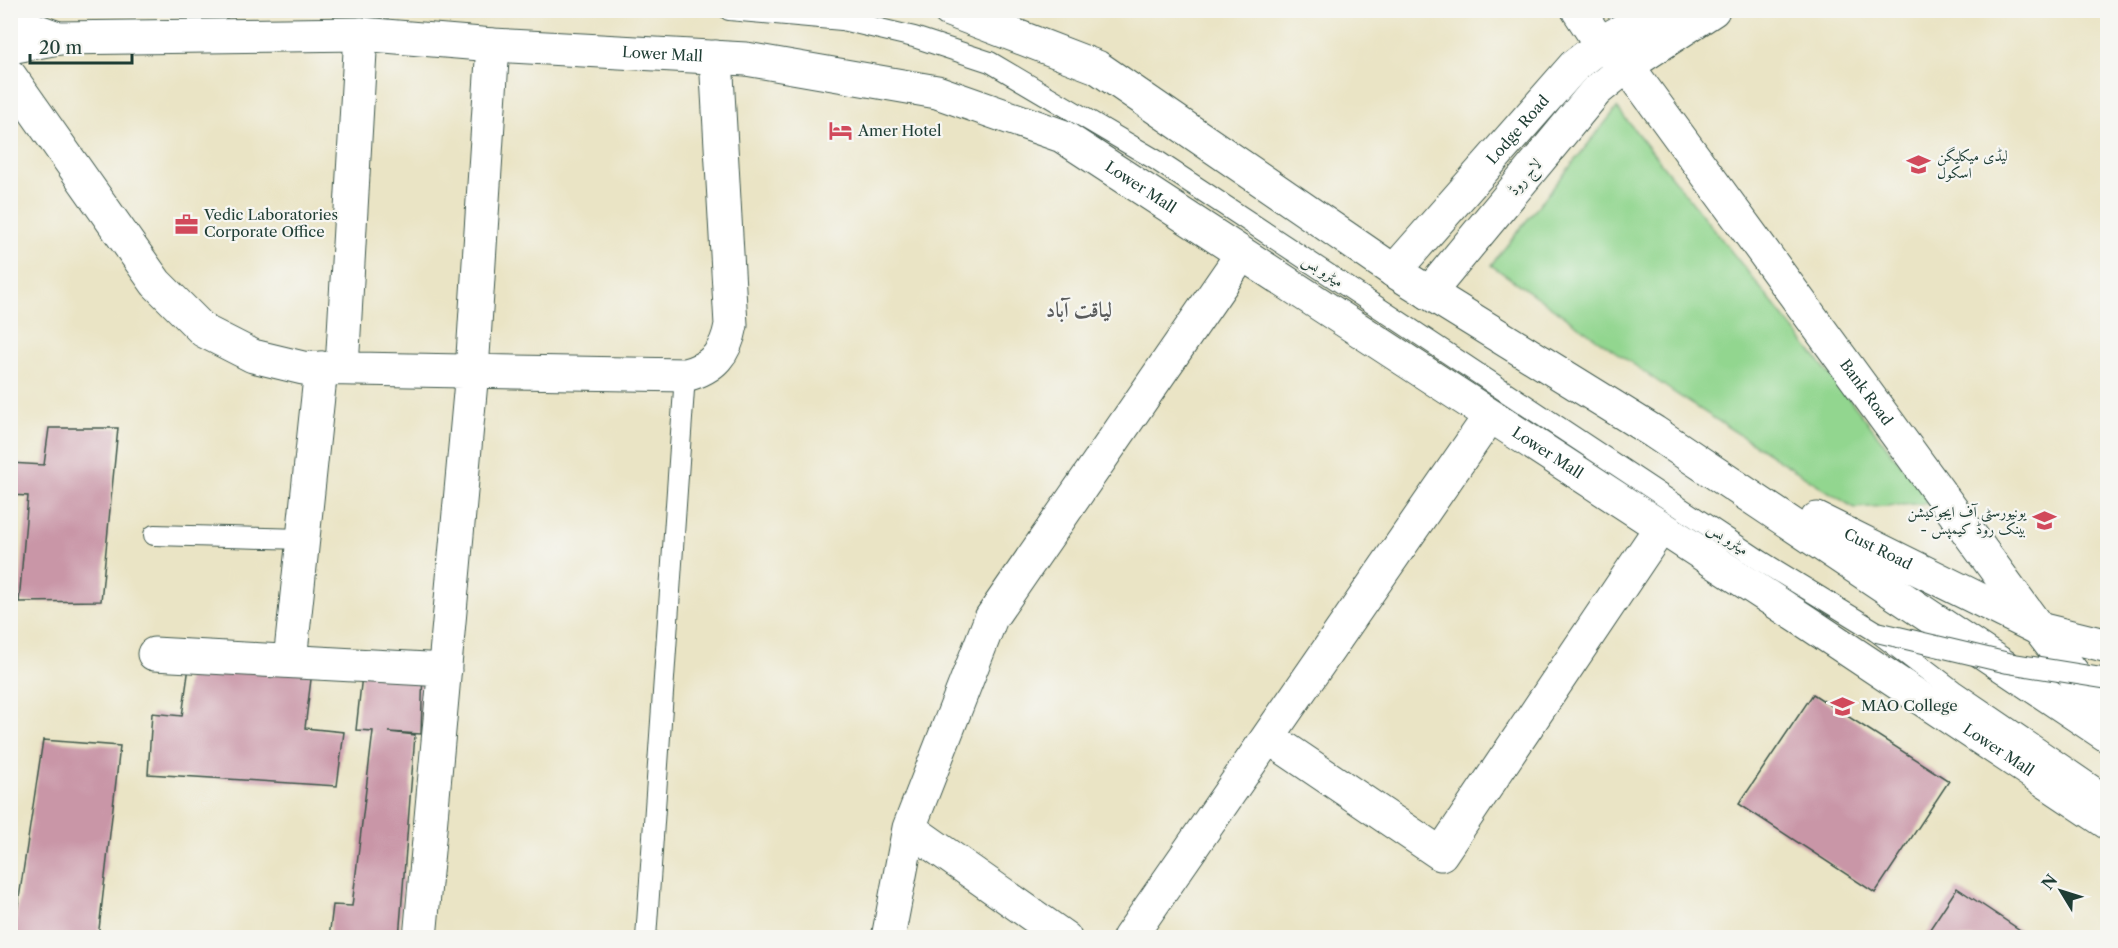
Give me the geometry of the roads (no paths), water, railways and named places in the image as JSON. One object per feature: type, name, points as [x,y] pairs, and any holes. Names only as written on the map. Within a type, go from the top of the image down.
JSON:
[{"type":"street","points":[[949,10],[1097,67],[1394,271],[1654,432],[2108,736]]},
{"type":"street","name":"Bank Road","points":[[1578,10],[1601,45],[1627,66],[2039,629],[2108,718]]},
{"type":"street","name":"Lodge Road","points":[[1394,271],[1575,65],[1601,45],[1624,18],[1659,10]]},
{"type":"street","points":[[1624,18],[1627,66],[1713,10]]},
{"type":"street","name":"Lower Mall","points":[[10,21],[58,38],[361,34],[493,45],[746,59],[937,92],[1062,136],[1661,527],[2108,823]]},
{"type":"street","points":[[290,662],[303,539],[331,368],[361,34]]},
{"type":"street","points":[[10,46],[58,38]]},
{"type":"street","points":[[420,938],[472,371],[493,45]]},
{"type":"street","points":[[10,76],[156,283],[204,331],[253,356],[303,368],[685,375],[701,371],[718,359],[728,344],[731,325],[716,57]]},
{"type":"street","name":"لاج روڈ","points":[[1429,293],[1596,91],[1627,66]]},
{"type":"street","points":[[888,938],[909,828],[991,618],[1242,254]]},
{"type":"street","points":[[1129,938],[1490,416]]},
{"type":"street","name":"Cust Road","points":[[1654,432],[1844,534],[2039,629],[2108,646]]},
{"type":"street","points":[[1268,738],[1440,854],[1661,527]]},
{"type":"street","points":[[154,654],[445,670]]},
{"type":"street","points":[[909,828],[1065,938]]},
{"type":"lane","name":"میٹرو بس","points":[[729,10],[842,20],[914,37],[990,62],[1156,160],[1761,561],[1876,632],[1953,690],[2108,796]]},
{"type":"lane","points":[[646,938],[685,375]]},
{"type":"lane","points":[[154,535],[303,539]]},
{"type":"lane","name":"میٹرو بس","points":[[1876,632],[2008,663],[2108,679]]},
{"type":"place","name":"Amer Hotel","points":[[840,131]]},
{"type":"place","name":"لیڈی میکلیگن اسکول","points":[[1919,165]]},
{"type":"place","name":"Vedic Laboratories Corporate Office","points":[[186,224]]},
{"type":"place","name":"یونیورسٹی آف ایجوکیشن - بینک روڈ کیمپس","points":[[2044,521]]},
{"type":"place","name":"MAO College","points":[[1843,706]]},
{"type":"district","name":"لیاقت آباد","points":[[1079,310]]}]
